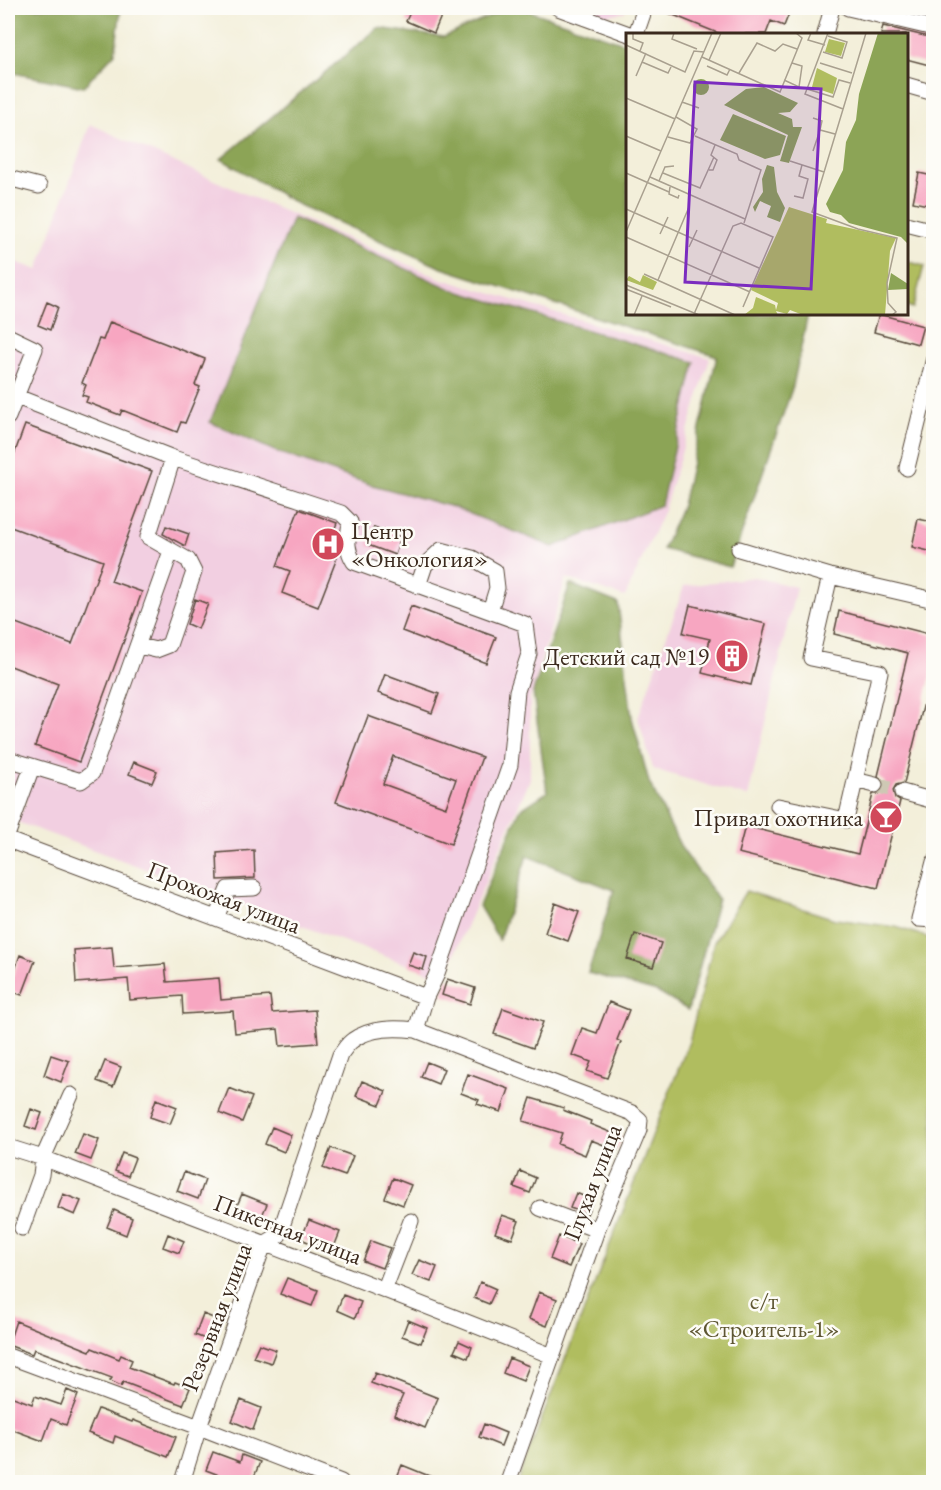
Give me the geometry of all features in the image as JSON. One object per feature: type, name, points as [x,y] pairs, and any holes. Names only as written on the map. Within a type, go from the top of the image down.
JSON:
[{"type":"street","points":[[558,8],[626,33]]},
{"type":"street","points":[[636,33],[645,8]]},
{"type":"street","points":[[825,33],[832,8]]},
{"type":"street","points":[[848,8],[933,28]]},
{"type":"street","points":[[908,86],[933,93]]},
{"type":"street","points":[[8,178],[39,186]]},
{"type":"street","points":[[908,225],[933,231]]},
{"type":"street","points":[[8,336],[35,349],[8,417]]},
{"type":"street","points":[[907,468],[933,358]]},
{"type":"street","points":[[17,397],[173,458],[341,513],[350,522],[348,552],[354,562],[525,624],[529,654],[517,691],[510,765],[416,1030]]},
{"type":"street","points":[[139,646],[156,650],[170,645],[194,572],[188,560],[148,537],[173,458]]},
{"type":"street","points":[[739,549],[830,576],[933,600]]},
{"type":"street","points":[[418,586],[425,565],[441,550],[472,558],[495,571],[497,588],[490,611]]},
{"type":"street","points":[[8,759],[81,781],[92,774],[171,551]]},
{"type":"street","points":[[778,806],[846,820],[880,672],[811,658],[830,576]]},
{"type":"street","points":[[8,833],[32,767]]},
{"type":"street","points":[[855,780],[875,785]]},
{"type":"street","points":[[902,792],[933,801]]},
{"type":"street","name":"Прохожая улица","points":[[8,840],[426,997]]},
{"type":"street","points":[[926,920],[933,862]]},
{"type":"street","points":[[216,918],[228,890],[254,888]]},
{"type":"street","name":"Глухая улица","points":[[353,1040],[378,1030],[395,1028],[416,1030],[632,1113],[640,1120],[639,1130],[597,1230],[508,1482]]},
{"type":"street","name":"Резервная улица","points":[[182,1482],[199,1427],[264,1244],[279,1234],[340,1055],[353,1040]]},
{"type":"street","points":[[22,1228],[41,1175],[43,1158],[71,1095]]},
{"type":"street","name":"Пикетная улица","points":[[8,1147],[43,1158],[264,1244],[385,1288],[552,1356]]},
{"type":"street","points":[[540,1208],[597,1230]]},
{"type":"street","points":[[385,1288],[411,1221]]},
{"type":"street","points":[[8,1356],[341,1482]]},
{"type":"shaded area","points":[[571,8],[626,8],[625,12],[597,17]]},
{"type":"shaded area","name":"Центр «Онкология»","points":[[90,124],[442,279],[710,358],[664,510],[625,597],[566,578],[530,698],[530,779],[444,978],[17,822],[27,800],[8,793],[8,259],[38,270]]},
{"type":"shaded area","points":[[755,577],[796,587],[748,797],[653,769],[638,718],[684,586]]},
{"type":"green space","points":[[8,8],[121,8],[115,53],[83,87],[8,72]]},
{"type":"green space","points":[[509,8],[521,8],[626,44],[626,315],[808,315],[793,386],[730,567],[663,549],[682,505],[717,356],[442,268],[297,204],[221,159],[378,28],[444,37]]},
{"type":"green space","points":[[293,218],[453,290],[695,362],[661,505],[553,547],[453,507],[369,484],[277,452],[210,422]]},
{"type":"green space","points":[[908,262],[924,266],[913,308],[908,306]]},
{"type":"green space","points":[[570,584],[618,603],[632,718],[649,782],[682,849],[718,899],[688,1010],[657,992],[588,973],[614,890],[527,856],[499,940],[479,906],[520,810],[547,792],[533,692]]},
{"type":"green space","name":"с/т «Строитель-1»","points":[[746,891],[835,919],[896,927],[933,939],[933,1482],[517,1482],[689,1042],[714,942]]},
{"type":"building","points":[[412,8],[427,8],[442,14],[434,33],[406,21]]},
{"type":"building","points":[[656,8],[782,8],[790,11],[784,26],[771,21],[766,33],[718,33]]},
{"type":"building","points":[[883,26],[933,38],[933,66],[908,60],[908,33],[881,33]]},
{"type":"building","points":[[919,173],[933,176],[933,206],[913,202]]},
{"type":"building","points":[[47,302],[58,307],[50,330],[38,325]]},
{"type":"building","points":[[879,315],[923,326],[918,344],[874,332]]},
{"type":"building","points":[[110,322],[205,359],[195,385],[200,387],[185,423],[181,422],[177,432],[122,410],[120,415],[86,402],[88,397],[82,395],[86,385],[82,383],[99,339],[103,340]]},
{"type":"building","points":[[25,425],[152,471],[111,581],[142,592],[79,762],[35,746],[58,684],[8,665],[8,620],[72,644],[103,561],[8,526],[8,471]]},
{"type":"building","points":[[299,509],[337,523],[325,553],[337,558],[318,607],[282,593],[290,571],[277,566]]},
{"type":"building","points":[[918,519],[933,522],[933,552],[912,547]]},
{"type":"building","points":[[166,526],[189,534],[185,546],[163,534]]},
{"type":"building","points":[[374,527],[401,537],[395,555],[368,545]]},
{"type":"building","points":[[195,599],[208,604],[198,629],[187,624]]},
{"type":"building","name":"Детский сад №19","points":[[690,605],[766,624],[751,685],[702,673],[710,639],[683,633]]},
{"type":"building","points":[[411,606],[496,637],[486,663],[402,631]]},
{"type":"building","points":[[839,611],[933,635],[933,667],[904,783],[896,785],[893,790],[895,798],[900,801],[878,888],[738,853],[745,826],[858,854],[873,794],[878,794],[884,788],[884,782],[878,776],[908,653],[834,634]]},
{"type":"building","points":[[385,674],[439,694],[432,713],[378,693]]},
{"type":"building","points":[[368,716],[482,757],[451,844],[336,802]],"holes":[[[393,756],[456,779],[446,807],[383,784]]]},
{"type":"building","points":[[134,762],[157,771],[152,783],[129,774]]},
{"type":"building","points":[[254,850],[255,878],[218,880],[217,853]]},
{"type":"building","points":[[555,903],[579,912],[568,941],[545,933]]},
{"type":"building","points":[[635,934],[661,943],[653,967],[627,959]]},
{"type":"building","points":[[112,947],[114,968],[165,964],[167,982],[219,978],[221,1000],[270,996],[272,1013],[315,1010],[318,1043],[280,1046],[278,1029],[235,1033],[233,1011],[183,1014],[182,996],[130,1000],[128,979],[76,983],[74,950]]},
{"type":"building","points":[[413,952],[427,957],[423,970],[408,965]]},
{"type":"building","points":[[20,955],[35,961],[22,995],[8,990]]},
{"type":"building","points":[[447,979],[475,988],[470,1004],[442,995]]},
{"type":"building","points":[[609,1002],[629,1010],[617,1040],[621,1042],[607,1078],[587,1071],[591,1062],[572,1055],[582,1028],[597,1033]]},
{"type":"building","points":[[503,1008],[543,1022],[533,1048],[494,1034]]},
{"type":"building","points":[[51,1055],[69,1061],[61,1082],[44,1075]]},
{"type":"building","points":[[105,1061],[121,1067],[113,1087],[97,1081]]},
{"type":"building","points":[[427,1062],[444,1069],[438,1084],[421,1077]]},
{"type":"building","points":[[468,1074],[509,1089],[501,1112],[477,1104],[479,1100],[461,1093]]},
{"type":"building","points":[[362,1081],[386,1091],[380,1105],[356,1096]]},
{"type":"building","points":[[229,1088],[252,1097],[242,1122],[219,1113]]},
{"type":"building","points":[[531,1098],[564,1108],[563,1110],[591,1121],[590,1124],[622,1137],[617,1150],[591,1140],[585,1155],[558,1144],[562,1133],[523,1121]]},
{"type":"building","points":[[156,1099],[177,1107],[170,1124],[150,1117]]},
{"type":"building","points":[[31,1109],[42,1113],[36,1130],[25,1126]]},
{"type":"building","points":[[272,1127],[291,1135],[284,1152],[265,1144]]},
{"type":"building","points":[[83,1134],[99,1140],[91,1160],[75,1154]]},
{"type":"building","points":[[331,1148],[353,1156],[345,1176],[323,1168]]},
{"type":"building","points":[[122,1153],[135,1158],[128,1176],[115,1171]]},
{"type":"building","points":[[520,1171],[536,1178],[530,1193],[514,1187]]},
{"type":"building","points":[[184,1172],[205,1180],[198,1199],[177,1191]]},
{"type":"building","points":[[393,1178],[411,1185],[403,1205],[385,1198]]},
{"type":"building","points":[[576,1193],[593,1200],[587,1214],[570,1208]]},
{"type":"building","points":[[63,1194],[81,1201],[75,1215],[58,1208]]},
{"type":"building","points":[[242,1194],[267,1204],[261,1218],[236,1208]]},
{"type":"building","points":[[114,1210],[132,1218],[126,1235],[107,1227]]},
{"type":"building","points":[[502,1215],[519,1221],[512,1239],[495,1233]]},
{"type":"building","points":[[309,1220],[340,1232],[332,1252],[301,1239]]},
{"type":"building","points":[[168,1234],[184,1241],[179,1253],[163,1247]]},
{"type":"building","points":[[559,1236],[579,1244],[569,1267],[550,1259]]},
{"type":"building","points":[[371,1241],[390,1248],[382,1268],[363,1261]]},
{"type":"building","points":[[419,1260],[437,1267],[431,1282],[412,1275]]},
{"type":"building","points":[[287,1278],[318,1290],[312,1306],[280,1294]]},
{"type":"building","points":[[480,1282],[496,1289],[489,1304],[474,1298]]},
{"type":"building","points":[[539,1292],[557,1299],[547,1326],[529,1319]]},
{"type":"building","points":[[343,1295],[361,1302],[355,1318],[337,1310]]},
{"type":"building","points":[[203,1314],[221,1321],[213,1342],[195,1335]]},
{"type":"building","points":[[408,1320],[427,1328],[421,1343],[402,1336]]},
{"type":"building","points":[[16,1321],[90,1351],[92,1348],[119,1359],[121,1355],[132,1360],[129,1367],[190,1388],[183,1405],[123,1382],[121,1386],[110,1381],[112,1378],[34,1349],[32,1354],[8,1345]]},
{"type":"building","points":[[459,1341],[472,1347],[468,1358],[454,1352]]},
{"type":"building","points":[[259,1344],[276,1350],[271,1363],[253,1357]]},
{"type":"building","points":[[509,1358],[529,1366],[523,1381],[503,1373]]},
{"type":"building","points":[[375,1373],[438,1398],[425,1428],[394,1415],[403,1395],[371,1383]]},
{"type":"building","points":[[67,1390],[78,1395],[66,1425],[51,1419],[43,1441],[8,1428],[8,1395],[32,1404],[35,1396],[61,1405]]},
{"type":"building","points":[[241,1400],[261,1408],[253,1430],[232,1421]]},
{"type":"building","points":[[98,1409],[176,1437],[168,1457],[115,1436],[113,1443],[88,1433]]},
{"type":"building","points":[[484,1424],[506,1433],[501,1446],[479,1437]]},
{"type":"building","points":[[213,1452],[240,1462],[242,1455],[260,1462],[252,1482],[237,1482],[206,1470]]},
{"type":"building","points":[[402,1465],[444,1482],[395,1482]]},
{"type":"tunnel","points":[[875,785],[902,792]]},
{"type":"place","name":"Центр «Онкология»","points":[[328,544]]},
{"type":"place","name":"Детский сад №19","points":[[732,656]]},
{"type":"place","name":"Привал охотника","points":[[886,817]]}]
